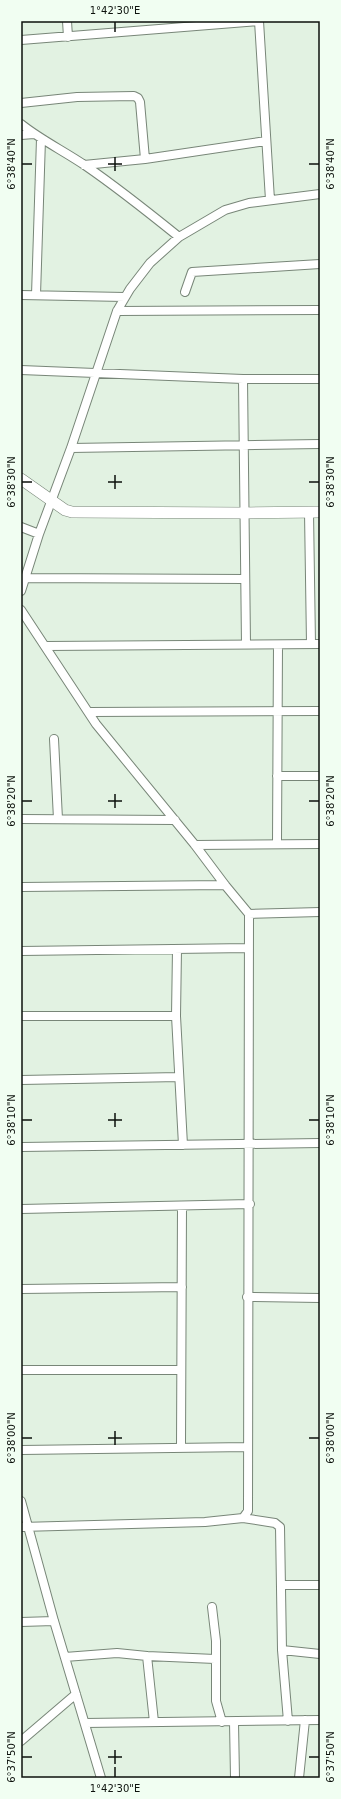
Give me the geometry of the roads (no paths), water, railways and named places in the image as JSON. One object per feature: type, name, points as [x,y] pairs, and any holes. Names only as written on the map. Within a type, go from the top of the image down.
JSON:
[{"type":"main road","points":[[21,479],[65,510],[76,512],[315,512]]},
{"type":"street","points":[[67,21],[68,37]]},
{"type":"street","points":[[21,40],[259,21],[270,200]]},
{"type":"street","points":[[21,103],[77,97],[134,96],[138,98],[140,102],[145,159]]},
{"type":"street","points":[[21,124],[41,139],[84,165],[137,203],[179,237]]},
{"type":"street","points":[[21,135],[34,134]]},
{"type":"street","points":[[36,295],[41,139]]},
{"type":"street","points":[[84,165],[145,159],[266,141]]},
{"type":"street","points":[[21,591],[39,534],[71,448],[117,311],[125,297],[150,263],[179,237],[225,210],[249,202],[320,194]]},
{"type":"street","points":[[185,292],[192,272],[320,264]]},
{"type":"street","points":[[21,295],[125,297]]},
{"type":"street","points":[[117,311],[320,310]]},
{"type":"street","points":[[21,370],[243,379],[320,378]]},
{"type":"street","points":[[243,379],[244,579],[246,644]]},
{"type":"street","points":[[71,448],[320,444]]},
{"type":"street","points":[[311,644],[310,578],[315,512]]},
{"type":"street","points":[[21,527],[39,534]]},
{"type":"street","points":[[310,578],[320,577]]},
{"type":"street","points":[[25,578],[244,579]]},
{"type":"street","points":[[21,610],[96,724],[175,820],[249,914],[250,1204],[247,1297],[248,1511],[243,1518]]},
{"type":"street","points":[[46,646],[320,644]]},
{"type":"street","points":[[277,843],[278,645]]},
{"type":"street","points":[[89,712],[320,711]]},
{"type":"street","points":[[54,739],[58,819]]},
{"type":"street","points":[[277,776],[320,776]]},
{"type":"street","points":[[21,819],[175,820]]},
{"type":"street","points":[[195,845],[277,843],[320,844]]},
{"type":"street","points":[[21,887],[225,885]]},
{"type":"street","points":[[249,914],[320,912]]},
{"type":"street","points":[[21,951],[249,948]]},
{"type":"street","points":[[176,949],[176,1016],[183,1145]]},
{"type":"street","points":[[21,1016],[176,1016]]},
{"type":"street","points":[[21,1080],[179,1077]]},
{"type":"street","points":[[21,1147],[320,1143]]},
{"type":"street","points":[[21,1209],[250,1204]]},
{"type":"street","points":[[181,1447],[182,1206]]},
{"type":"street","points":[[21,1289],[182,1287]]},
{"type":"street","points":[[247,1297],[320,1298]]},
{"type":"street","points":[[21,1370],[181,1370]]},
{"type":"street","points":[[21,1450],[248,1447]]},
{"type":"street","points":[[21,1501],[25,1527],[101,1778]]},
{"type":"street","points":[[25,1527],[205,1522],[243,1518],[276,1523],[280,1527],[282,1650],[288,1721]]},
{"type":"street","points":[[282,1585],[320,1585]]},
{"type":"street","points":[[212,1607],[216,1700],[222,1722]]},
{"type":"street","points":[[21,1622],[54,1621]]},
{"type":"street","points":[[282,1650],[320,1654]]},
{"type":"street","points":[[65,1657],[118,1653],[147,1656],[215,1658]]},
{"type":"street","points":[[147,1656],[154,1722]]},
{"type":"street","points":[[21,1741],[76,1694]]},
{"type":"street","points":[[299,1778],[305,1720]]},
{"type":"street","points":[[85,1722],[234,1722],[320,1720]]},
{"type":"street","points":[[234,1722],[235,1778]]}]
